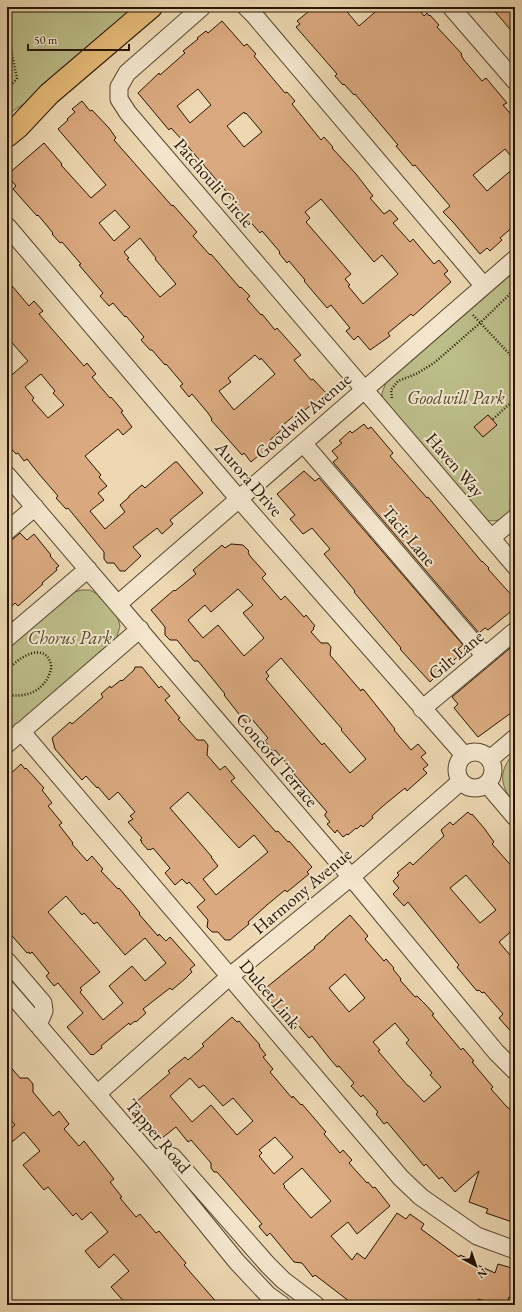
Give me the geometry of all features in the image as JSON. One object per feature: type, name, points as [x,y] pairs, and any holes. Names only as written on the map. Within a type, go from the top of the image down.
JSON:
[{"type":"main road","points":[[7,136],[18,127],[49,94],[151,7]]},
{"type":"main road","points":[[7,119],[49,94]]},
{"type":"street","name":"Patchouli Circle","points":[[202,7],[127,73],[119,87],[119,100],[128,113],[364,390]]},
{"type":"street","points":[[246,7],[484,286]]},
{"type":"street","points":[[450,7],[515,81]]},
{"type":"street","name":"Aurora Drive","points":[[7,226],[238,498],[464,755]]},
{"type":"street","name":"Goodwill Avenue","points":[[118,604],[238,498],[515,259]]},
{"type":"street","name":"Haven Way","points":[[364,390],[515,566]]},
{"type":"street","name":"Tacit Lane","points":[[303,443],[485,656]]},
{"type":"street","name":"Concord Terrace","points":[[7,475],[351,877],[496,1052],[515,1071]]},
{"type":"street","points":[[7,531],[35,507]]},
{"type":"street","points":[[491,538],[512,511]]},
{"type":"street","points":[[7,638],[88,569]]},
{"type":"street","points":[[7,744],[140,630]]},
{"type":"street","name":"Gilt Lane","points":[[422,709],[515,631]]},
{"type":"street","name":"Dulcet Link","points":[[22,731],[229,977],[401,1178],[421,1197],[477,1236],[515,1250]]},
{"type":"street","points":[[490,759],[515,738]]},
{"type":"street","points":[[470,752],[478,752],[484,754],[490,759],[493,765],[491,779],[481,788],[473,789],[466,787],[460,782],[456,768],[464,755],[470,752]]},
{"type":"street","name":"Harmony Avenue","points":[[97,1094],[229,977],[351,877],[460,782]]},
{"type":"street","points":[[487,784],[515,817]]},
{"type":"street","points":[[7,962],[43,1003],[44,1011],[38,1025]]},
{"type":"street","name":"Tapper Road","points":[[7,989],[153,1159],[237,1262],[268,1294],[282,1305]]},
{"type":"street","points":[[153,1159],[167,1155],[174,1158],[268,1265],[283,1280],[316,1305]]},
{"type":"path","points":[[7,31],[17,78],[7,91]]},
{"type":"path","points":[[394,404],[391,390],[398,381],[416,374],[434,362],[480,323],[515,289]]},
{"type":"path","points":[[469,310],[515,360]]},
{"type":"path","points":[[493,419],[515,399]]},
{"type":"path","points":[[512,511],[515,499]]},
{"type":"path","points":[[7,670],[19,659],[33,653],[44,655],[49,661],[51,668],[45,682],[35,691],[24,696],[7,695]]},
{"type":"green space","points":[[7,7],[143,7],[55,83],[7,115]]},
{"type":"green space","name":"Goodwill Park","points":[[515,270],[515,511],[501,519],[489,521],[484,520],[382,399],[382,393],[387,380]]},
{"type":"green space","name":"Chorus Park","points":[[81,590],[90,590],[97,594],[117,615],[120,626],[116,640],[7,735],[7,648],[69,595]]},
{"type":"green space","points":[[515,751],[515,807],[506,791],[503,772],[509,759]]},
{"type":"building","points":[[314,7],[343,7],[359,26],[381,7],[417,7],[424,16],[427,13],[429,16],[430,15],[439,25],[437,27],[462,54],[461,55],[464,60],[482,81],[486,78],[507,103],[503,105],[515,119],[515,161],[505,149],[473,175],[487,191],[515,167],[515,225],[500,238],[502,240],[490,251],[487,248],[480,254],[443,212],[450,206],[415,165],[413,166],[396,146],[398,145],[355,94],[354,95],[335,76],[337,74],[296,27],[300,24],[297,21]]},
{"type":"building","points":[[491,7],[515,7],[515,35]]},
{"type":"building","points":[[222,21],[244,46],[247,44],[256,54],[254,56],[285,93],[287,92],[295,101],[292,104],[321,140],[324,137],[356,174],[373,196],[370,198],[384,214],[390,210],[398,219],[393,223],[410,242],[413,239],[434,264],[439,260],[448,271],[444,274],[451,282],[413,316],[411,314],[388,333],[390,336],[370,350],[358,336],[354,340],[346,331],[350,328],[331,305],[327,308],[289,261],[287,263],[279,253],[280,252],[262,231],[260,233],[185,143],[171,128],[169,130],[138,93],[159,73],[160,75],[185,53],[183,51],[198,39],[197,38],[206,31],[208,33]],"holes":[[[198,89],[211,105],[190,123],[177,106]],[[244,112],[262,132],[244,147],[227,126]],[[321,199],[374,262],[382,255],[398,274],[363,304],[348,286],[350,285],[345,279],[351,274],[306,222],[310,218],[305,212]]]},
{"type":"building","points":[[82,101],[90,111],[92,110],[109,128],[116,138],[114,140],[197,232],[193,236],[210,255],[211,254],[240,288],[241,287],[250,296],[247,299],[261,315],[262,314],[275,330],[277,328],[301,355],[294,360],[311,380],[313,379],[326,393],[305,410],[303,408],[283,425],[285,427],[270,440],[273,443],[251,462],[244,453],[242,455],[211,420],[212,419],[208,413],[192,394],[189,397],[180,386],[183,384],[166,364],[165,365],[141,340],[144,337],[126,316],[125,317],[113,303],[109,306],[100,296],[103,293],[79,265],[81,264],[62,242],[60,243],[38,215],[37,216],[13,189],[16,186],[7,175],[44,143],[62,164],[61,165],[91,198],[106,185],[58,129],[75,112],[72,109]],"holes":[[[115,210],[130,227],[114,241],[99,223]],[[140,238],[176,284],[160,297],[127,259],[129,258],[124,252]],[[255,355],[260,360],[261,358],[275,374],[234,410],[219,391],[231,382],[228,378]]]},
{"type":"building","points":[[7,280],[29,306],[34,301],[43,311],[39,314],[84,366],[87,363],[96,374],[92,377],[123,411],[121,412],[132,427],[123,435],[118,429],[85,456],[101,475],[99,477],[107,486],[98,493],[104,500],[90,511],[105,529],[125,512],[120,505],[129,496],[142,485],[145,488],[175,462],[177,462],[203,493],[170,520],[173,524],[162,534],[157,528],[133,547],[141,556],[125,571],[120,571],[114,563],[107,563],[104,559],[104,552],[68,508],[66,509],[56,498],[58,496],[27,459],[24,461],[18,453],[16,454],[7,444],[7,379],[28,361],[7,337]],"holes":[[[41,374],[55,391],[53,393],[64,405],[48,418],[32,400],[34,398],[25,387]]]},
{"type":"building","points":[[488,415],[497,425],[483,437],[474,427]]},
{"type":"building","points":[[364,424],[368,429],[371,427],[393,453],[390,456],[427,498],[428,497],[515,599],[515,608],[488,630],[485,628],[479,633],[333,462],[338,458],[332,451],[342,443],[339,441],[350,431],[352,433]]},
{"type":"building","points":[[304,471],[315,481],[319,478],[463,645],[458,649],[462,653],[435,679],[434,678],[430,682],[400,649],[401,648],[324,554],[330,549],[312,528],[303,534],[290,519],[295,515],[277,494]]},
{"type":"building","points":[[20,533],[27,540],[34,534],[59,566],[56,568],[57,570],[42,583],[43,584],[18,606],[15,603],[7,611],[7,541],[13,539]]},
{"type":"building","points":[[231,544],[243,545],[249,551],[250,556],[266,574],[262,578],[281,600],[285,596],[304,617],[306,615],[315,626],[311,632],[321,643],[328,643],[331,647],[330,655],[361,691],[362,689],[364,690],[411,750],[418,744],[426,753],[421,757],[428,765],[423,769],[427,773],[407,791],[405,788],[383,806],[363,827],[361,825],[348,835],[347,834],[343,837],[337,830],[335,833],[327,824],[330,822],[325,816],[327,812],[275,750],[273,752],[265,741],[268,738],[251,718],[246,723],[198,661],[194,661],[177,640],[170,640],[165,635],[165,627],[151,610],[174,590],[175,591],[196,574],[193,570],[222,545],[225,548]],"holes":[[[238,589],[253,605],[243,613],[264,638],[244,656],[218,625],[203,638],[188,620],[205,605],[211,612]],[[281,658],[366,759],[350,773],[324,743],[322,745],[266,679],[269,676],[266,672]]]},
{"type":"building","points":[[515,644],[515,710],[478,737],[454,708],[458,704],[452,697]]},
{"type":"building","points":[[135,667],[142,667],[159,688],[161,686],[170,696],[165,700],[180,718],[178,719],[197,740],[204,740],[208,745],[207,755],[220,770],[225,766],[235,778],[231,781],[276,832],[278,831],[288,842],[289,841],[312,867],[307,872],[309,874],[287,892],[285,890],[267,905],[248,922],[249,924],[230,940],[225,940],[218,932],[212,932],[207,927],[208,920],[197,907],[205,900],[189,882],[187,884],[182,879],[175,885],[165,873],[170,868],[153,848],[148,850],[141,842],[142,841],[140,840],[142,838],[128,822],[133,819],[130,816],[135,812],[118,792],[109,800],[86,776],[82,780],[55,749],[52,738],[70,722],[72,724],[103,697],[101,694],[110,686],[111,688],[121,680],[122,681],[134,670]],"holes":[[[188,792],[239,848],[254,835],[268,852],[216,895],[203,879],[218,866],[170,808]]]},
{"type":"building","points":[[21,764],[25,769],[26,768],[44,788],[42,790],[52,803],[48,806],[62,823],[59,825],[73,843],[72,844],[87,861],[92,856],[103,869],[101,871],[118,889],[119,888],[158,936],[159,934],[166,941],[170,937],[195,965],[190,969],[192,972],[186,978],[172,990],[170,988],[143,1009],[146,1013],[136,1022],[135,1021],[130,1025],[129,1023],[101,1046],[102,1048],[93,1055],[91,1055],[67,1027],[83,1013],[58,983],[54,986],[46,976],[49,973],[32,952],[30,954],[29,952],[27,953],[7,930],[7,777]],"holes":[[[66,896],[82,915],[84,913],[94,924],[97,922],[125,955],[145,938],[166,963],[145,981],[132,966],[109,986],[123,1003],[103,1020],[80,992],[82,990],[80,988],[100,972],[48,912]]]},
{"type":"building","points":[[468,812],[471,815],[472,814],[494,842],[492,844],[515,870],[515,928],[499,942],[515,961],[515,1036],[499,1018],[503,1014],[484,992],[482,993],[479,990],[477,991],[457,967],[459,965],[408,902],[404,906],[393,894],[399,888],[393,881],[399,875],[397,873],[410,862],[413,865],[444,836],[441,830],[450,822],[453,825]],"holes":[[[466,875],[496,910],[480,923],[450,888]]]},
{"type":"building","points":[[350,915],[368,936],[365,939],[384,961],[386,959],[394,968],[393,969],[401,979],[400,980],[415,997],[417,996],[434,1014],[432,1015],[461,1050],[463,1048],[474,1061],[472,1062],[493,1087],[491,1089],[507,1107],[515,1113],[515,1223],[486,1213],[488,1209],[469,1202],[479,1171],[455,1192],[442,1177],[439,1179],[426,1164],[424,1166],[387,1122],[384,1124],[376,1114],[378,1112],[363,1095],[361,1097],[351,1086],[354,1083],[339,1066],[337,1067],[312,1036],[309,1038],[298,1025],[294,1029],[262,991],[315,948],[314,947]],"holes":[[[345,974],[365,998],[349,1012],[329,988]],[[395,1023],[409,1040],[406,1043],[432,1073],[430,1075],[441,1087],[424,1102],[378,1051],[380,1050],[373,1042]]]},
{"type":"building","points":[[232,1017],[237,1022],[239,1021],[260,1045],[259,1046],[266,1055],[263,1057],[273,1069],[270,1072],[292,1098],[293,1096],[301,1105],[302,1104],[326,1132],[324,1134],[340,1153],[343,1150],[352,1160],[349,1163],[367,1183],[368,1182],[373,1188],[375,1187],[390,1206],[357,1234],[348,1222],[331,1236],[352,1260],[357,1253],[365,1259],[397,1213],[406,1219],[410,1214],[424,1224],[421,1229],[459,1257],[460,1255],[474,1261],[473,1263],[495,1273],[498,1264],[515,1269],[515,1299],[509,1297],[507,1305],[500,1305],[478,1299],[475,1305],[354,1305],[315,1275],[313,1277],[302,1263],[294,1262],[270,1233],[267,1236],[260,1228],[259,1226],[262,1224],[217,1172],[214,1172],[211,1168],[211,1163],[191,1140],[188,1142],[176,1127],[162,1138],[134,1105],[170,1073],[168,1071],[185,1057],[188,1060],[204,1046],[202,1044]],"holes":[[[190,1078],[199,1088],[204,1085],[223,1106],[233,1098],[253,1121],[237,1135],[211,1105],[192,1122],[170,1096]],[[275,1137],[293,1157],[274,1174],[259,1156],[262,1153],[259,1150]],[[302,1168],[331,1201],[311,1218],[283,1184]]]},
{"type":"building","points":[[7,1063],[20,1078],[28,1078],[33,1084],[33,1092],[53,1116],[59,1111],[69,1124],[64,1129],[79,1146],[84,1141],[114,1179],[110,1182],[122,1197],[120,1198],[136,1217],[140,1214],[156,1233],[159,1231],[186,1263],[184,1265],[219,1305],[127,1305],[111,1287],[129,1271],[114,1254],[99,1268],[85,1251],[108,1232],[91,1212],[82,1220],[76,1213],[73,1216],[48,1187],[44,1190],[23,1165],[40,1151],[24,1132],[7,1146],[7,1132],[15,1125],[7,1115]]}]
